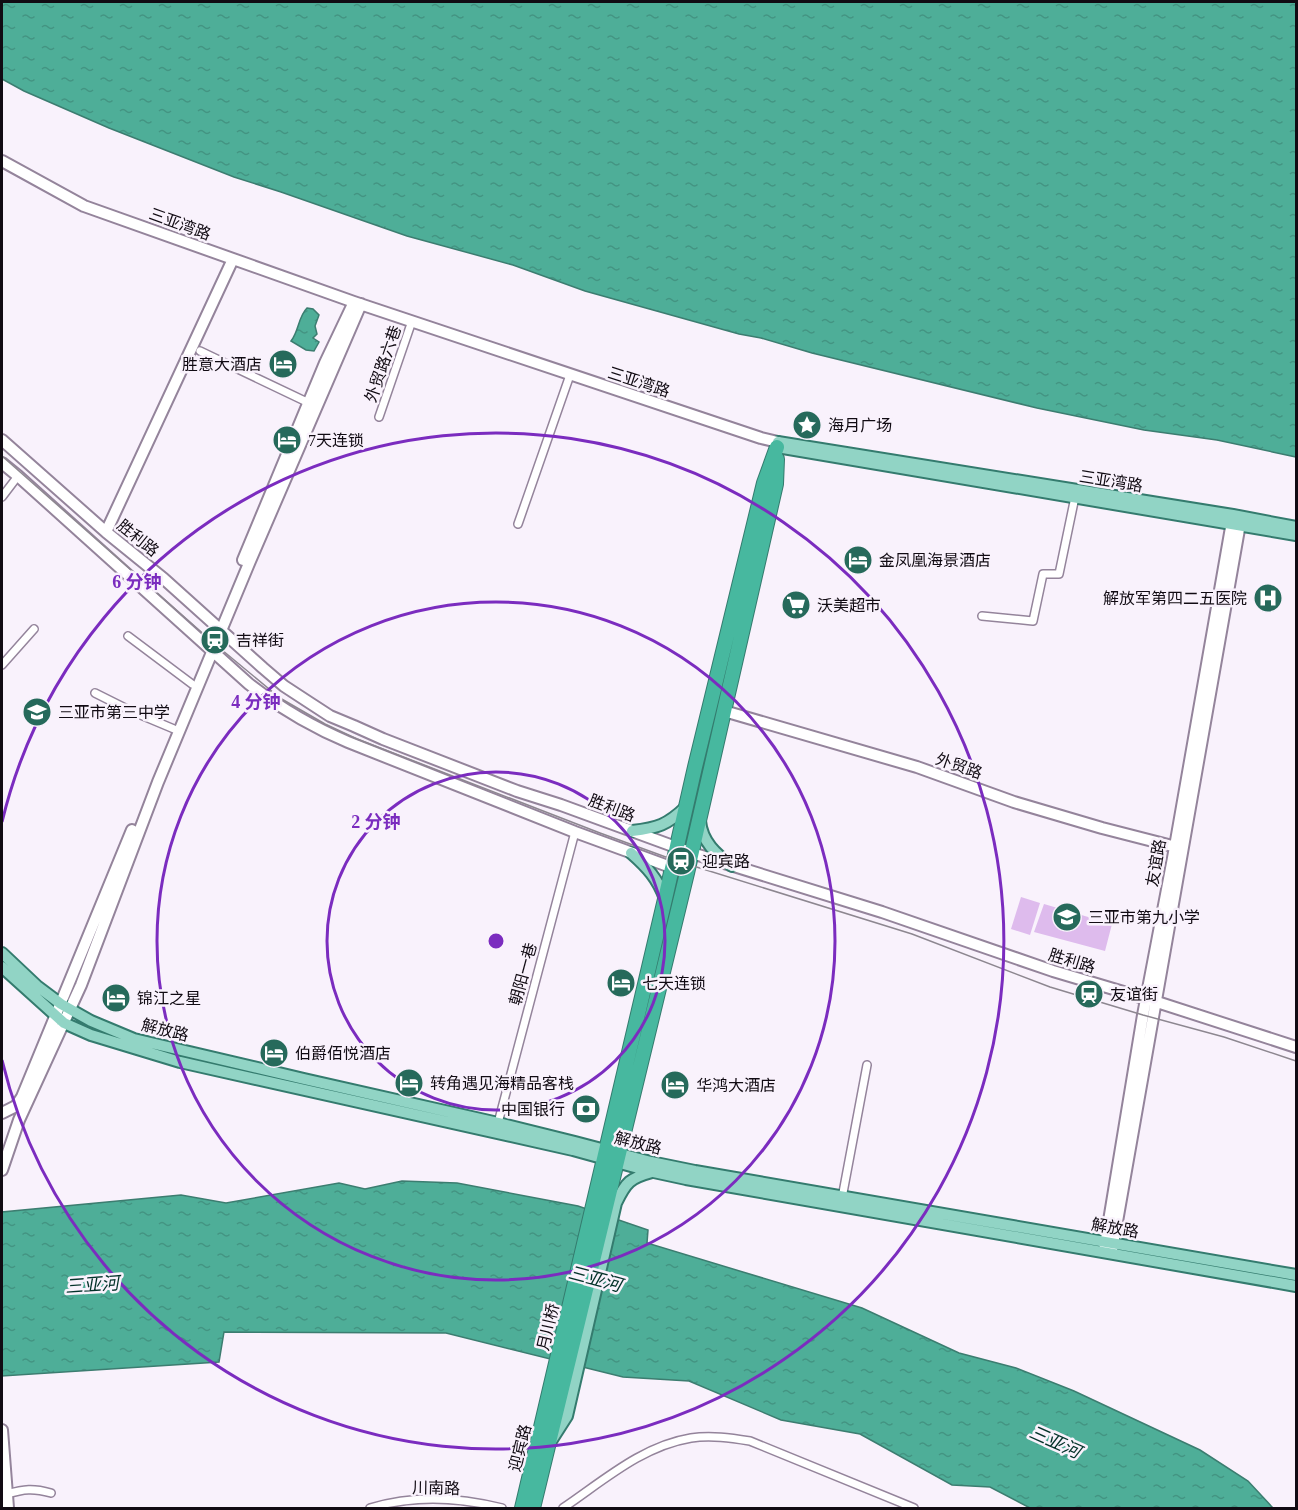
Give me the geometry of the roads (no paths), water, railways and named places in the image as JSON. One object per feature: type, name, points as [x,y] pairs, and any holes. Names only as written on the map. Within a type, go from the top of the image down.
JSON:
[{"type":"highway","points":[[612,1156],[692,853],[776,484],[777,445]]},
{"type":"highway","points":[[606,1200],[612,1156],[672,867],[764,483],[777,445]]},
{"type":"highway","name":"月川桥","points":[[560,1399],[606,1200]]},
{"type":"highway","name":"迎宾路","points":[[533,1509],[560,1399]]},
{"type":"highway","name":"迎宾路","points":[[522,1509],[560,1399]]},
{"type":"main road","name":"三亚湾路","points":[[2,161],[84,206],[357,303],[777,445],[1076,497],[1296,527]]},
{"type":"main road","points":[[106,532],[233,259]]},
{"type":"main road","points":[[219,629],[325,363],[357,303]]},
{"type":"main road","points":[[66,1007],[81,985],[210,650],[333,366],[357,303]]},
{"type":"main road","name":"胜利路","points":[[2,440],[284,686],[330,716],[517,791],[571,808],[677,848],[882,912],[1053,971],[1152,1000],[1296,1047]]},
{"type":"main road","name":"三亚湾路","points":[[777,445],[1237,520],[1296,535]]},
{"type":"main road","name":"胜利路","points":[[2,462],[210,650],[249,684],[288,712],[326,733],[575,832],[687,873]]},
{"type":"main road","name":"友谊路","points":[[1108,1248],[1237,520]]},
{"type":"main road","points":[[2,1113],[16,1106],[22,1097],[66,1007],[192,684],[210,650]]},
{"type":"main road","name":"外贸路","points":[[724,711],[916,767],[1014,802],[1179,848]]},
{"type":"main road","points":[[632,831],[667,823],[686,807]]},
{"type":"main road","points":[[700,816],[700,825],[708,844],[732,866]]},
{"type":"main road","points":[[631,853],[651,872],[660,885],[665,899]]},
{"type":"main road","name":"解放路","points":[[2,953],[37,986],[66,1007],[135,1039],[304,1080],[498,1123],[612,1156],[652,1172],[1108,1248],[1296,1275]]},
{"type":"main road","name":"解放路","points":[[2,967],[60,1019],[91,1035],[180,1062],[612,1156],[1108,1248],[1296,1286]]},
{"type":"main road","points":[[2,1170],[19,1120],[60,1019]]},
{"type":"main road","points":[[606,1200],[632,1180],[652,1172]]},
{"type":"main road","points":[[2,1430],[8,1509]]},
{"type":"street","name":"外贸路六巷","points":[[379,417],[412,321]]},
{"type":"street","points":[[200,351],[309,403]]},
{"type":"street","points":[[518,524],[570,375]]},
{"type":"street","points":[[2,497],[18,476]]},
{"type":"street","points":[[982,615],[1033,621],[1043,574],[1059,574],[1076,497]]},
{"type":"street","points":[[2,665],[34,629]]},
{"type":"street","points":[[128,636],[192,684]]},
{"type":"street","points":[[95,693],[174,729]]},
{"type":"street","name":"朝阳一巷","points":[[498,1123],[575,832]]},
{"type":"street","points":[[842,1198],[867,1065]]},
{"type":"street","points":[[563,1509],[637,1458],[661,1445],[692,1438],[722,1437],[750,1441],[914,1509]]},
{"type":"street","points":[[7,1494],[36,1489],[51,1493]]},
{"type":"street","name":"川南路","points":[[370,1509],[414,1499],[449,1499],[502,1509]]},
{"type":"water","points":[[2,2],[1296,2],[1296,457],[1217,440],[1144,430],[1037,408],[739,334],[585,291],[513,265],[407,236],[234,177],[109,128],[2,79]]},
{"type":"water","points":[[307,308],[313,309],[319,315],[315,326],[317,334],[313,338],[319,342],[314,351],[306,350],[291,341]]},
{"type":"water","name":"三亚河","points":[[402,1181],[457,1183],[578,1206],[648,1230],[647,1243],[862,1308],[959,1353],[1016,1368],[1074,1391],[1200,1450],[1248,1481],[1273,1508],[1030,1508],[990,1487],[952,1485],[860,1434],[781,1420],[689,1381],[623,1377],[446,1333],[224,1332],[219,1362],[2,1376],[2,1212],[181,1195],[226,1203],[339,1183],[365,1189]]},
{"type":"tram line","points":[[2,456],[216,645],[280,698],[357,739],[674,860],[912,934],[1050,987],[1224,1037],[1296,1061]]},
{"type":"place","name":"胜意大酒店","points":[[283,364]]},
{"type":"place","name":"海月广场","points":[[807,425]]},
{"type":"place","name":"7天连锁","points":[[287,440]]},
{"type":"place","name":"金凤凰海景酒店","points":[[858,560]]},
{"type":"place","name":"解放军第四二五医院","points":[[1268,598]]},
{"type":"place","name":"沃美超市","points":[[796,605]]},
{"type":"place","name":"吉祥街","points":[[215,640]]},
{"type":"place","name":"三亚市第三中学","points":[[37,712]]},
{"type":"place","name":"迎宾路","points":[[681,861]]},
{"type":"place","name":"三亚市第九小学","points":[[1067,917]]},
{"type":"place","name":"七天连锁","points":[[621,983]]},
{"type":"place","name":"友谊街","points":[[1089,994]]},
{"type":"place","name":"锦江之星","points":[[116,998]]},
{"type":"place","name":"伯爵佰悦酒店","points":[[274,1053]]},
{"type":"place","name":"转角遇见海精品客栈","points":[[409,1083]]},
{"type":"place","name":"华鸿大酒店","points":[[675,1085]]},
{"type":"place","name":"中国银行","points":[[586,1109]]}]
